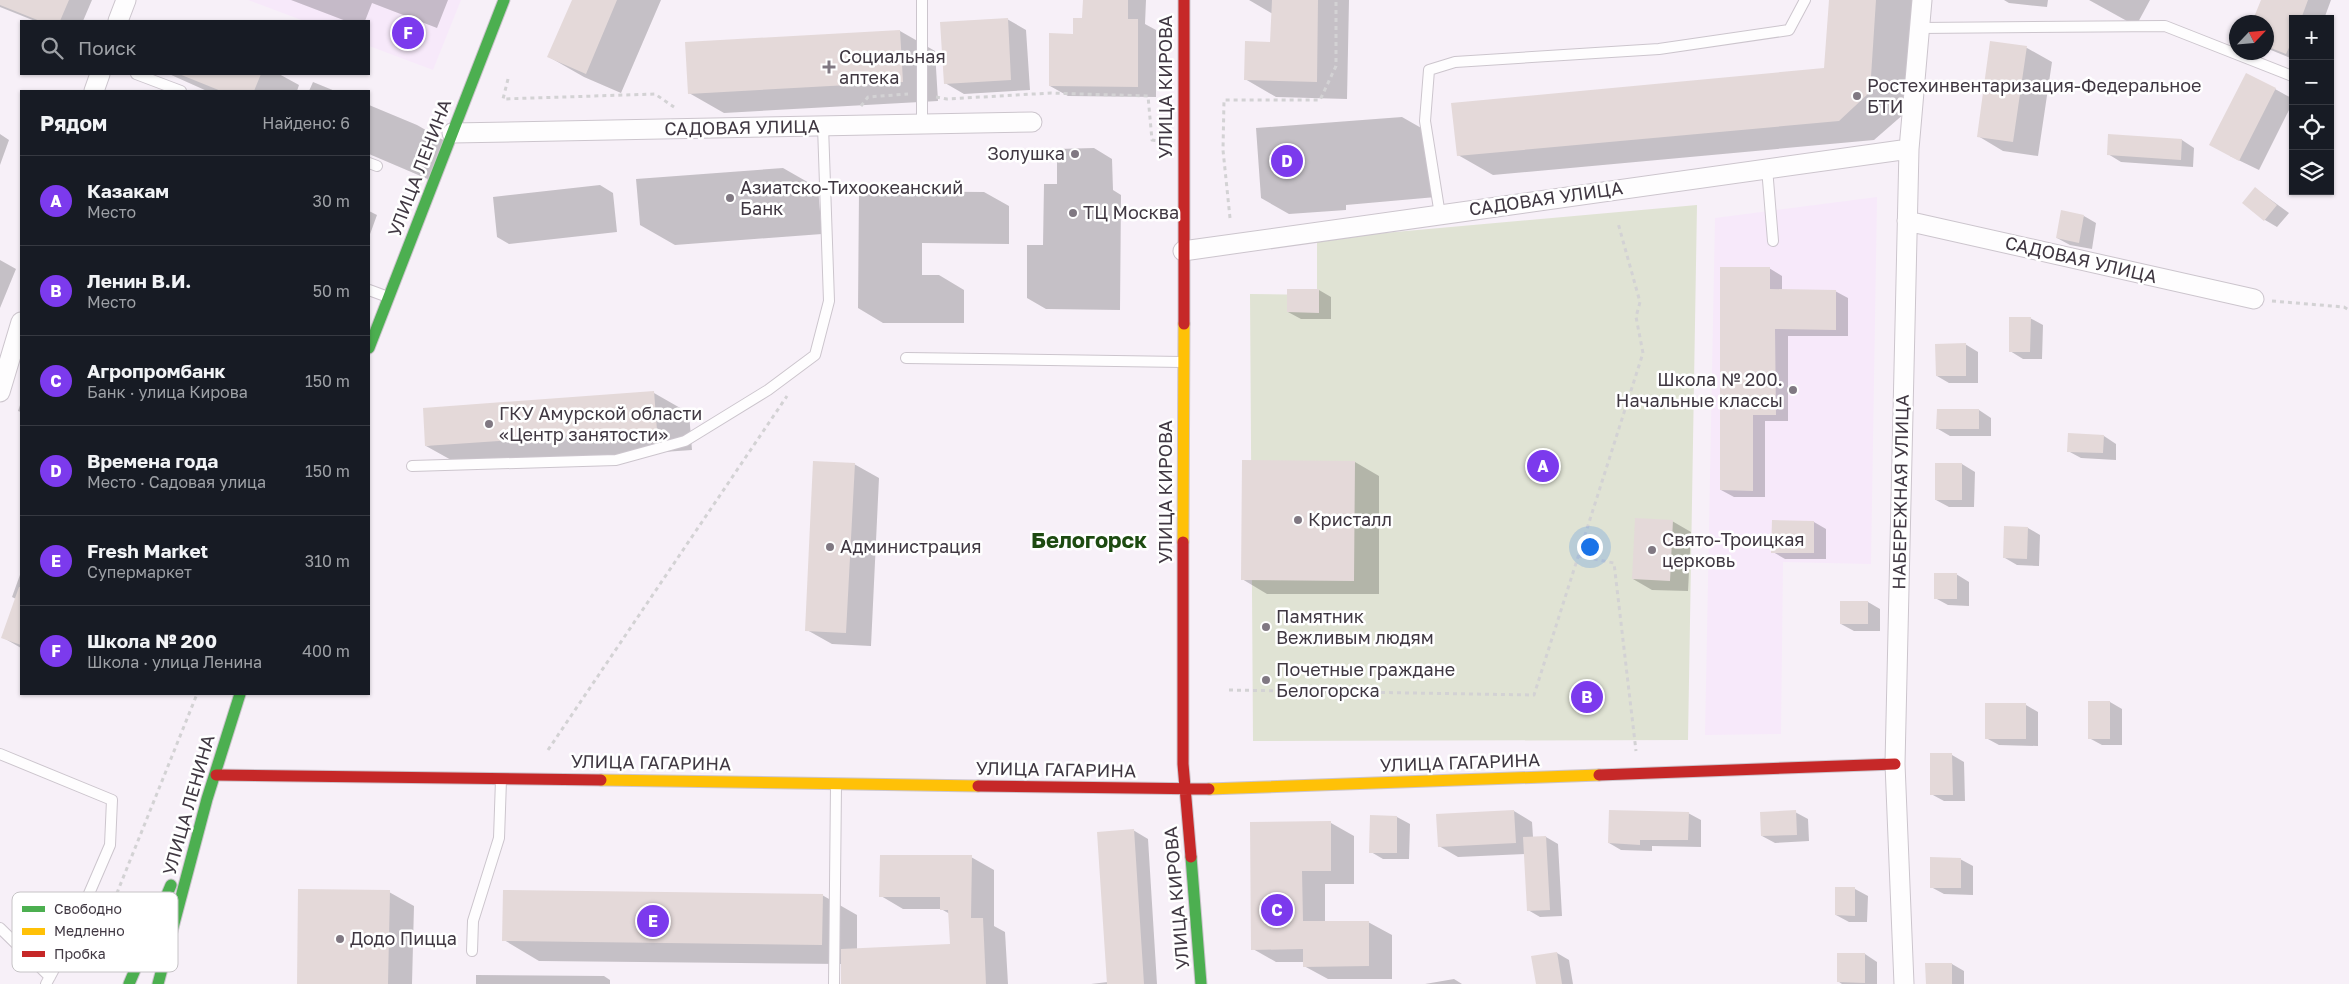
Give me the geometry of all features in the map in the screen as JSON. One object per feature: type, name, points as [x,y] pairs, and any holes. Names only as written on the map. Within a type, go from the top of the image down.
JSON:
[{"type":"street","points":[[118,20],[126,0]]},
{"type":"street","name":"УЛИЦА ЛЕНИНА","points":[[370,345],[504,0]]},
{"type":"street","name":"УЛИЦА КИРОВА","points":[[1184,0],[1185,790],[1201,984]]},
{"type":"street","name":"НАБЕРЕЖНАЯ УЛИЦА","points":[[1904,984],[1895,764],[1909,148],[1922,0]]},
{"type":"street","points":[[94,90],[100,75]]},
{"type":"street","name":"САДОВАЯ УЛИЦА","points":[[452,134],[1032,122]]},
{"type":"street","name":"САДОВАЯ УЛИЦА","points":[[1183,251],[1909,148]]},
{"type":"street","name":"САДОВАЯ УЛИЦА","points":[[1907,221],[2254,299]]},
{"type":"street","points":[[0,392],[20,325]]},
{"type":"street","name":"УЛИЦА ЛЕНИНА","points":[[178,908],[207,799],[240,695]]},
{"type":"street","name":"УЛИЦА ГАГАРИНА","points":[[216,775],[1185,790],[1895,764]]},
{"type":"street","points":[[168,892],[207,799]]},
{"type":"street","points":[[129,984],[134,972]]},
{"type":"lane","points":[[922,0],[922,124]]},
{"type":"lane","points":[[1440,214],[1425,122],[1429,70],[1455,62],[1659,49],[1789,30],[1805,0]]},
{"type":"lane","points":[[1920,28],[2164,26],[2289,75]]},
{"type":"lane","points":[[139,75],[178,90]]},
{"type":"lane","points":[[412,466],[616,460],[685,441],[768,390],[815,355],[829,301],[823,126]]},
{"type":"lane","points":[[1768,168],[1772,241]]},
{"type":"lane","points":[[370,290],[388,297]]},
{"type":"lane","points":[[906,358],[1183,362]]},
{"type":"lane","points":[[0,754],[112,800],[110,845],[90,892]]},
{"type":"lane","points":[[472,951],[473,921],[498,838],[501,779]]},
{"type":"lane","points":[[834,984],[836,784]]},
{"type":"lane","points":[[0,928],[12,941]]},
{"type":"path","points":[[1230,218],[1223,150],[1224,100],[1320,100],[1336,66],[1336,0]]},
{"type":"path","points":[[508,79],[503,99],[655,94],[670,103],[671,107],[681,107]]},
{"type":"path","points":[[858,109],[868,97],[901,93],[922,94],[947,99],[1051,94],[1148,96],[1152,140],[1161,141]]},
{"type":"path","points":[[1229,690],[1534,695],[1643,353],[1636,317],[1640,302],[1618,223]]},
{"type":"path","points":[[2254,299],[2344,306],[2349,310]]},
{"type":"path","points":[[548,750],[788,396]]},
{"type":"path","points":[[1578,556],[1614,563],[1639,774]]},
{"type":"path","points":[[117,892],[197,695]]},
{"type":"shaded area","points":[[248,0],[461,0],[433,70],[370,46],[370,20],[301,20]]},
{"type":"shaded area","name":"Школа № 200. Начальные классы","points":[[1877,197],[1871,564],[1783,562],[1781,734],[1705,735],[1715,218]]},
{"type":"shaded area","points":[[1697,205],[1688,740],[1253,741],[1250,294],[1317,295],[1317,239]]},
{"type":"building","points":[[0,0],[69,0],[60,20],[38,20],[0,5]]},
{"type":"building","points":[[572,0],[617,0],[586,74],[547,57]]},
{"type":"building","points":[[1083,0],[1128,0],[1128,19],[1138,19],[1138,87],[1049,86],[1049,33],[1073,34],[1073,18],[1082,18]]},
{"type":"building","points":[[1272,0],[1318,0],[1317,82],[1244,80],[1245,41],[1270,42]]},
{"type":"building","points":[[1829,0],[1876,0],[1870,92],[1839,121],[1457,156],[1451,103],[1824,68]]},
{"type":"building","points":[[2261,0],[2308,0],[2302,15],[2289,15],[2289,48],[2286,54],[2274,49],[2274,15],[2255,15]]},
{"type":"building","points":[[1008,18],[1011,80],[944,84],[940,22]]},
{"type":"building","points":[[900,30],[903,82],[688,94],[685,42]]},
{"type":"building","points":[[1990,41],[2027,46],[2013,142],[1977,137]]},
{"type":"building","points":[[2246,73],[2276,88],[2239,161],[2209,145]]},
{"type":"building","points":[[181,75],[261,75],[254,90],[219,90]]},
{"type":"building","points":[[2108,134],[2182,139],[2181,160],[2107,155]]},
{"type":"building","points":[[2255,187],[2277,205],[2264,221],[2242,203]]},
{"type":"building","points":[[2061,210],[2084,215],[2079,243],[2056,238]]},
{"type":"building","points":[[1720,267],[1770,267],[1770,289],[1836,290],[1836,330],[1775,329],[1776,415],[1753,415],[1753,491],[1720,490]]},
{"type":"building","points":[[1287,289],[1319,289],[1319,313],[1287,312]]},
{"type":"building","points":[[2009,317],[2031,317],[2030,352],[2009,352]]},
{"type":"building","points":[[1966,343],[1966,376],[1936,376],[1935,344]]},
{"type":"building","points":[[654,391],[657,430],[425,446],[423,408]]},
{"type":"building","points":[[1937,409],[1979,409],[1979,429],[1936,429]]},
{"type":"building","points":[[2068,433],[2104,435],[2103,453],[2067,452]]},
{"type":"building","name":"Кристалл","points":[[1242,460],[1355,461],[1354,581],[1241,580]]},
{"type":"building","name":"Администрация","points":[[813,461],[855,463],[846,633],[805,631]]},
{"type":"building","points":[[1935,463],[1962,463],[1962,500],[1935,500]]},
{"type":"building","name":"Свято-Троицкая церковь","points":[[1635,518],[1673,520],[1670,581],[1632,579]]},
{"type":"building","points":[[1772,520],[1814,521],[1814,553],[1771,553]]},
{"type":"building","points":[[2004,526],[2028,527],[2027,559],[2003,558]]},
{"type":"building","points":[[1934,573],[1957,573],[1957,599],[1934,599]]},
{"type":"building","points":[[19,587],[20,587],[20,645],[1,638]]},
{"type":"building","points":[[1840,601],[1868,601],[1868,624],[1840,624]]},
{"type":"building","points":[[2088,701],[2110,701],[2110,739],[2088,739]]},
{"type":"building","points":[[1985,703],[2026,703],[2026,739],[1985,739]]},
{"type":"building","points":[[1930,753],[1952,753],[1953,795],[1930,795]]},
{"type":"building","points":[[1514,810],[1516,843],[1438,847],[1436,814]]},
{"type":"building","points":[[1609,810],[1689,812],[1688,840],[1640,840],[1640,845],[1608,843]]},
{"type":"building","points":[[1796,810],[1797,835],[1761,836],[1760,812]]},
{"type":"building","points":[[1370,815],[1397,816],[1397,853],[1369,853]]},
{"type":"building","points":[[1331,821],[1331,871],[1302,871],[1303,921],[1369,921],[1369,966],[1303,967],[1303,949],[1251,950],[1250,822]]},
{"type":"building","points":[[1134,829],[1144,984],[1107,984],[1097,832]]},
{"type":"building","points":[[1546,836],[1550,910],[1527,911],[1523,837]]},
{"type":"building","points":[[880,855],[972,855],[971,918],[983,918],[986,984],[841,984],[841,949],[950,944],[948,910],[940,910],[940,897],[879,897]]},
{"type":"building","points":[[1930,857],[1961,858],[1961,888],[1930,888]]},
{"type":"building","points":[[1835,887],[1855,887],[1855,916],[1835,915]]},
{"type":"building","points":[[298,889],[390,890],[388,984],[297,984]]},
{"type":"building","points":[[503,890],[823,894],[822,945],[502,941]]},
{"type":"building","points":[[1557,952],[1562,984],[1536,984],[1531,956]]},
{"type":"building","points":[[1837,953],[1865,953],[1865,983],[1837,982]]},
{"type":"building","points":[[1925,963],[1952,963],[1952,984],[1926,984]]},
{"type":"traffic: fast","points":[[370,345],[504,0]]},
{"type":"traffic: fast","points":[[178,908],[207,799],[240,695]]},
{"type":"traffic: fast","points":[[1191,857],[1201,984]]},
{"type":"traffic: fast","points":[[168,892],[171,885]]},
{"type":"traffic: fast","points":[[129,984],[134,972]]},
{"type":"traffic: fast","points":[[158,984],[161,972]]},
{"type":"traffic: slow","points":[[1183,542],[1184,324]]},
{"type":"traffic: slow","points":[[1209,789],[1599,775]]},
{"type":"traffic: slow","points":[[601,780],[978,786]]},
{"type":"traffic: jam","points":[[1184,0],[1184,324]]},
{"type":"traffic: jam","points":[[1183,542],[1183,764],[1191,857]]},
{"type":"traffic: jam","points":[[1599,775],[1895,764]]},
{"type":"traffic: jam","points":[[216,775],[601,780]]},
{"type":"traffic: jam","points":[[978,786],[1209,789]]},
{"type":"place","name":"Школа № 200","points":[[408,33]]},
{"type":"place","name":"Социальная аптека","points":[[829,67]]},
{"type":"place","name":"Ростехинвентаризация-Федеральное БТИ","points":[[1857,96]]},
{"type":"place","name":"Золушка","points":[[1075,154]]},
{"type":"place","name":"Времена года","points":[[1287,161]]},
{"type":"place","name":"Азиатско-Тихоокеанский Банк","points":[[730,198]]},
{"type":"place","name":"ТЦ Москва","points":[[1073,213]]},
{"type":"place","name":"Школа № 200. Начальные классы","points":[[1793,390]]},
{"type":"place","name":"ГКУ Амурской области «Центр занятости»","points":[[489,424]]},
{"type":"place","name":"Казакам","points":[[1543,466]]},
{"type":"place","name":"Кристалл","points":[[1298,520]]},
{"type":"place","name":"Администрация","points":[[830,547]]},
{"type":"place","name":"Свято-Троицкая церковь","points":[[1652,550]]},
{"type":"place","name":"Памятник Вежливым людям","points":[[1266,627]]},
{"type":"place","name":"Почетные граждане Белогорска","points":[[1266,680]]},
{"type":"place","name":"Ленин В.И.","points":[[1587,697]]},
{"type":"place","name":"Агропромбанк","points":[[1277,910]]},
{"type":"place","name":"Fresh Market","points":[[653,921]]},
{"type":"place","name":"Додо Пицца","points":[[340,939]]},
{"type":"district","name":"Белогорск","points":[[1089,540]]}]
